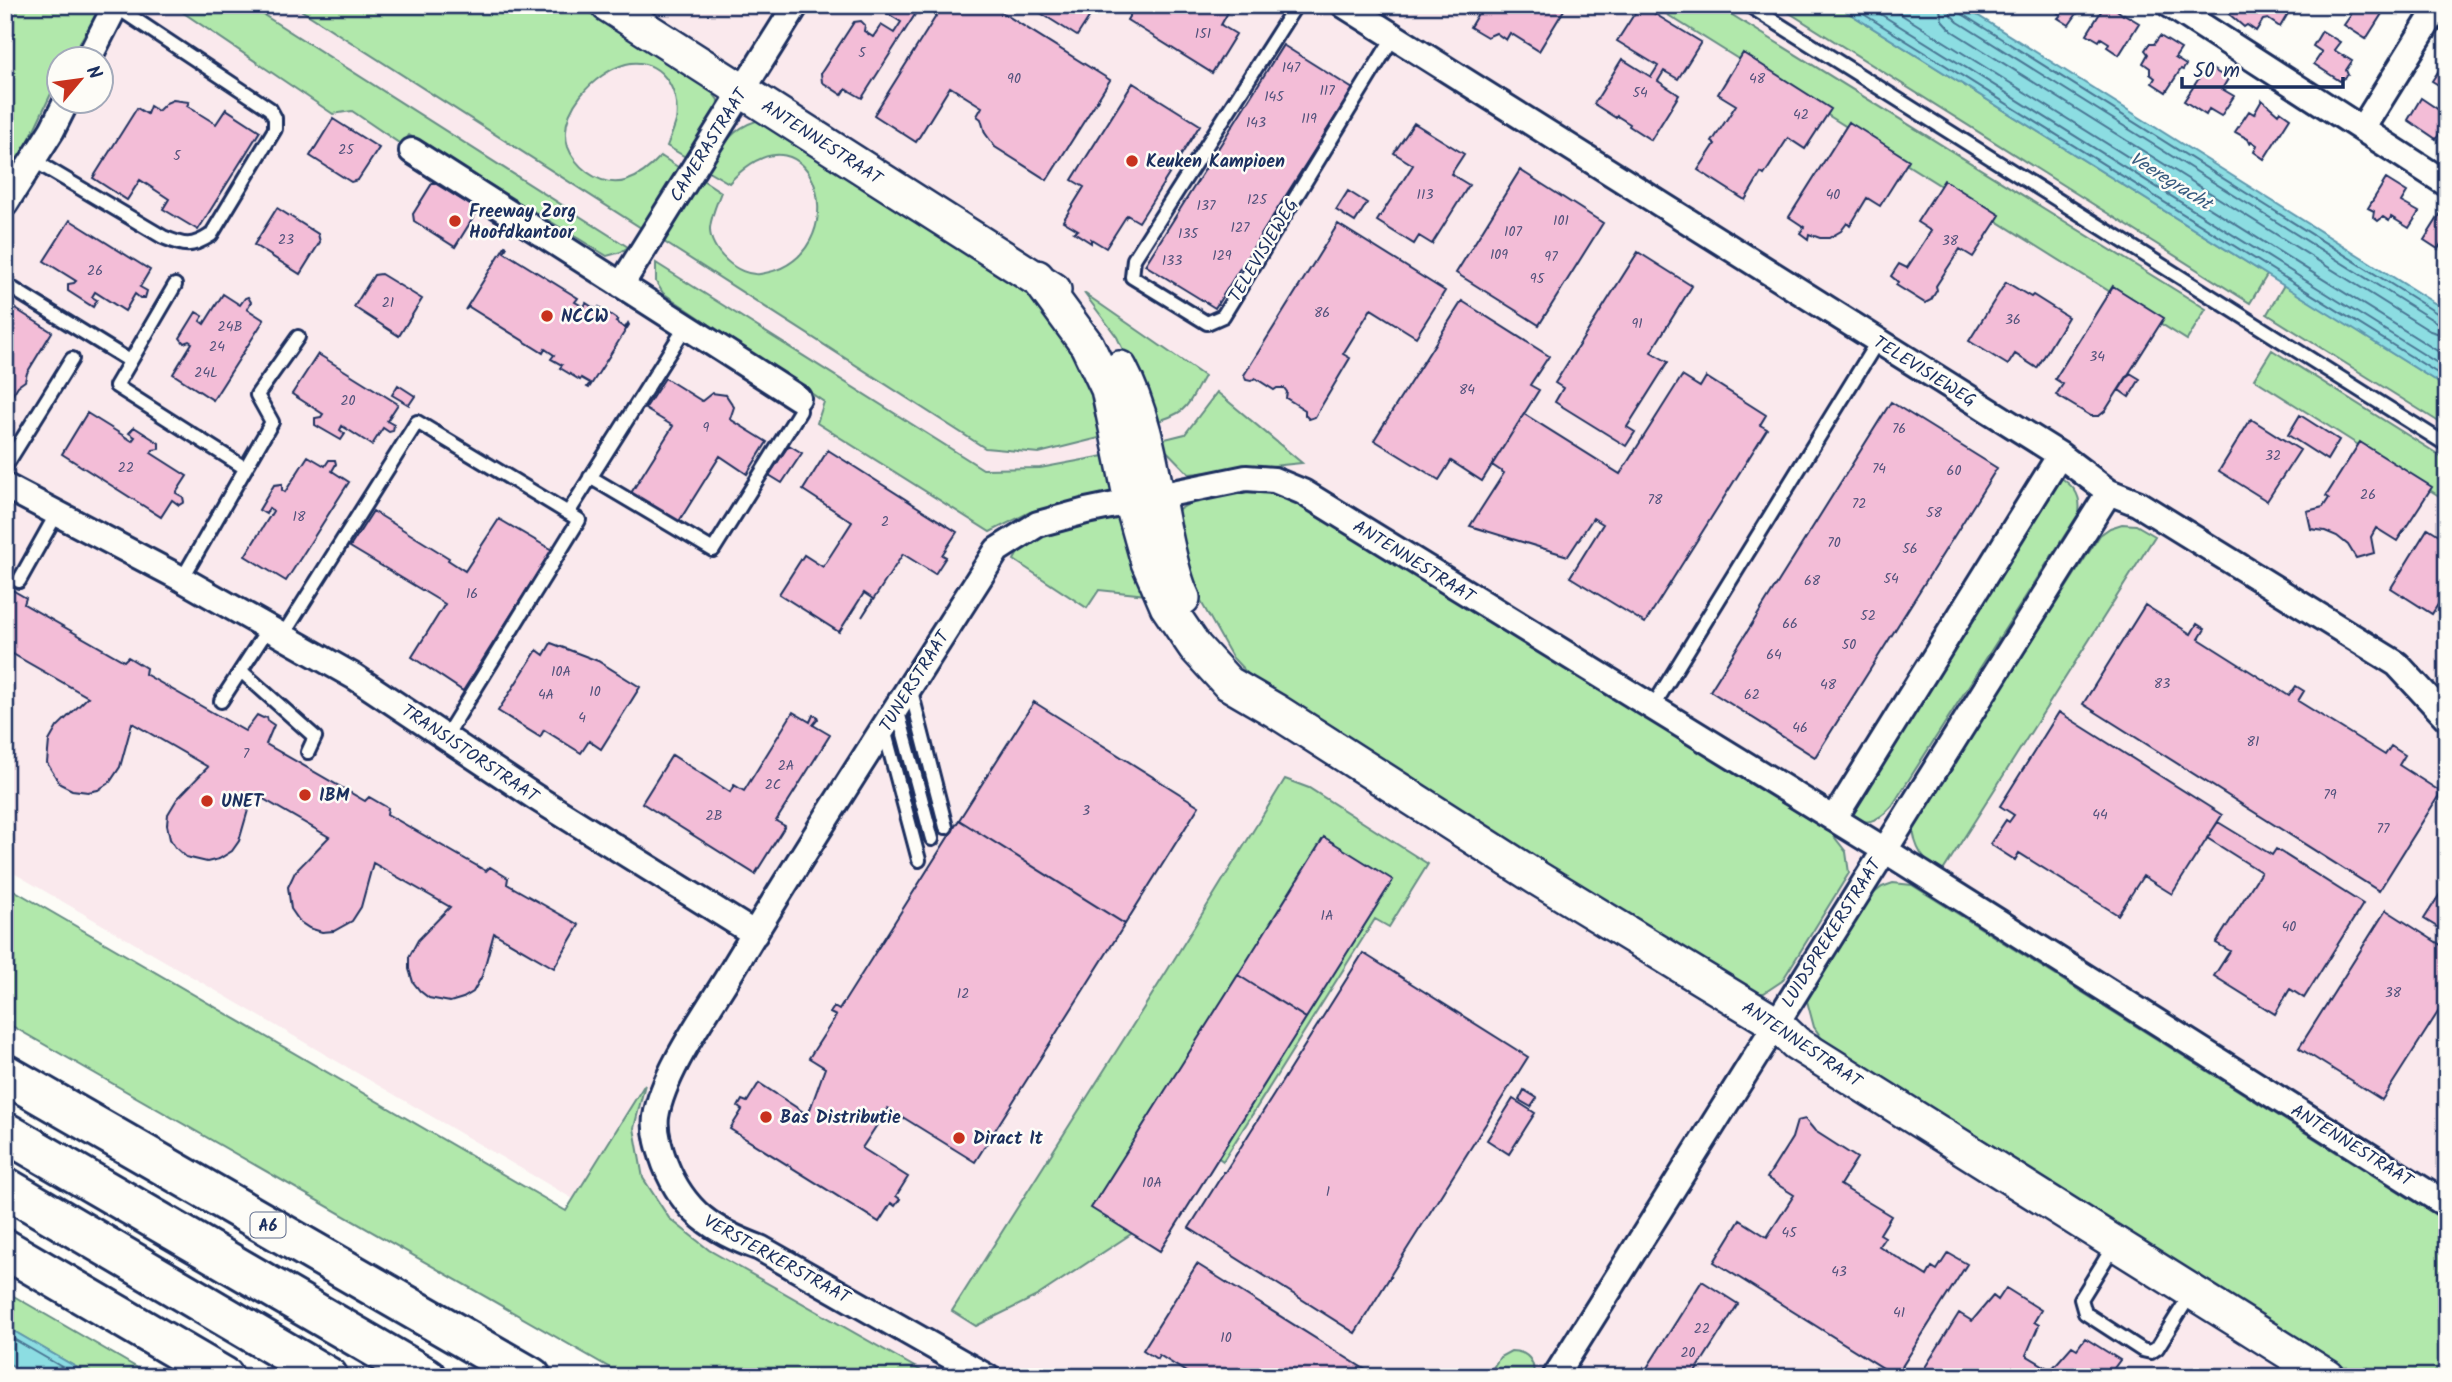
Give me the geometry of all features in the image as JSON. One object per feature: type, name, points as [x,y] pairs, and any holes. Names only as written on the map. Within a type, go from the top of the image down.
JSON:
[{"type":"highway","name":"A6","points":[[5,1074],[531,1377]]},
{"type":"highway","points":[[5,1132],[426,1377]]},
{"type":"highway","points":[[5,1187],[328,1377]]},
{"type":"highway","points":[[5,1249],[224,1377]]},
{"type":"street","name":"ANTENNESTRAAT","points":[[608,5],[1069,301],[1106,342],[1127,381],[1145,436],[1144,499],[1180,592],[1201,633],[1228,670],[1276,711],[1537,878],[1775,1023],[1796,1043],[2328,1377]]},
{"type":"street","name":"CAMERASTRAAT","points":[[621,285],[796,5]]},
{"type":"street","name":"TELEVISIEWEG","points":[[1344,5],[2060,455],[2109,492],[2137,503],[2397,664],[2447,718]]},
{"type":"street","points":[[2362,129],[2439,5]]},
{"type":"street","points":[[95,46],[115,6]]},
{"type":"street","points":[[2179,8],[2447,184]]},
{"type":"street","points":[[5,204],[58,116]]},
{"type":"street","points":[[412,151],[799,398]]},
{"type":"street","points":[[1834,819],[2060,455]]},
{"type":"street","name":"ANTENNESTRAAT","points":[[1144,499],[1246,478],[1274,480],[1303,492],[1652,709],[1884,849],[2447,1205]]},
{"type":"street","name":"TRANSISTORSTRAAT","points":[[5,486],[182,579],[355,677],[535,797],[755,934]]},
{"type":"street","name":"LUIDSPREKERSTRAAT","points":[[1555,1377],[2109,492]]},
{"type":"street","name":"TUNERSTRAAT","points":[[755,934],[997,550],[1038,524],[1144,499]]},
{"type":"street","name":"VERSTERKERSTRAAT","points":[[755,934],[667,1084],[656,1118],[660,1150],[671,1181],[692,1209],[710,1225],[733,1238],[760,1248],[987,1377]]},
{"type":"lane","name":"TELEVISIEWEG","points":[[1296,5],[1135,259],[1132,277],[1206,323],[1223,316],[1394,36]]},
{"type":"lane","points":[[1748,5],[2447,445]]},
{"type":"lane","points":[[33,160],[163,237],[184,246],[199,243],[211,235],[275,130],[275,118],[270,109],[115,6]]},
{"type":"lane","points":[[5,284],[130,361]]},
{"type":"lane","points":[[175,285],[116,386],[245,468]]},
{"type":"lane","points":[[568,513],[685,326]]},
{"type":"lane","points":[[182,579],[272,422],[257,395],[298,337]]},
{"type":"lane","points":[[1652,709],[1877,342]]},
{"type":"lane","points":[[5,467],[72,359]]},
{"type":"lane","points":[[590,477],[713,550],[800,411],[799,398]]},
{"type":"lane","points":[[221,701],[241,671],[276,631],[417,422],[579,520],[446,736]]},
{"type":"lane","points":[[19,581],[57,513]]},
{"type":"lane","points":[[241,671],[314,737],[308,752]]},
{"type":"lane","points":[[904,697],[946,827]]},
{"type":"lane","points":[[904,697],[932,839]]},
{"type":"lane","points":[[884,728],[919,860]]},
{"type":"lane","points":[[2115,1243],[2081,1299],[2081,1306],[2085,1313],[2142,1350],[2151,1352],[2157,1348],[2192,1292]]},
{"type":"shaded area","points":[[5,5],[1861,5],[2447,377],[2447,1377],[879,1377],[5,868]]},
{"type":"green space","points":[[5,5],[102,5],[78,46],[46,46],[46,104],[21,157],[5,181]]},
{"type":"green space","points":[[172,5],[248,5],[628,247],[607,256],[409,135],[402,145],[352,111],[333,114]]},
{"type":"green space","points":[[293,5],[586,5],[704,81],[718,100],[717,114],[689,159],[667,146],[676,121],[675,98],[666,78],[658,70],[638,63],[626,64],[602,76],[581,95],[573,107],[566,133],[568,147],[571,155],[587,172],[608,182],[618,182],[636,177],[661,156],[684,171],[646,231]]},
{"type":"green space","points":[[1652,5],[1716,5],[2206,309],[2187,340]]},
{"type":"green space","points":[[1777,5],[1836,5],[2267,275],[2250,303]]},
{"type":"green space","points":[[765,119],[1032,286],[1075,343],[1111,435],[1039,453],[985,448],[661,240],[698,177],[721,192],[710,228],[714,245],[726,260],[734,267],[751,274],[760,274],[792,262],[810,240],[818,214],[815,188],[804,167],[785,155],[759,159],[729,183],[705,169],[737,131]]},
{"type":"green space","points":[[656,263],[983,469],[1040,468],[1115,454],[1116,494],[1030,512],[990,532],[817,423],[824,402],[663,293],[656,282]]},
{"type":"green space","points":[[2284,285],[2447,388],[2447,427],[2267,314]]},
{"type":"green space","points":[[1084,293],[1204,376],[1185,408],[1151,423],[1138,382],[1117,337]]},
{"type":"green space","points":[[2272,350],[2447,460],[2447,501],[2254,379]]},
{"type":"green space","points":[[1217,392],[1302,463],[1189,474],[1157,441],[1185,434]]},
{"type":"green space","points":[[2057,475],[2075,490],[2079,500],[2079,513],[1892,806],[1871,821],[1846,817]]},
{"type":"green space","points":[[1244,490],[1269,490],[1314,507],[1832,834],[1846,852],[1849,873],[1782,981],[1764,993],[1750,993],[1264,691],[1232,657],[1191,584],[1177,511],[1192,502]]},
{"type":"green space","points":[[1117,517],[1128,526],[1147,595],[1099,590],[1087,608],[1014,560],[1022,548],[1045,532],[1074,523]]},
{"type":"green space","points":[[2122,524],[2136,525],[2155,536],[1941,874],[1921,854],[1915,841],[1913,826],[2100,535]]},
{"type":"green space","points":[[1285,779],[1309,788],[1428,864],[1389,927],[1375,919],[1223,1161],[1182,1132],[1169,1209],[1037,1296],[976,1326],[952,1311]]},
{"type":"green space","points":[[1893,883],[1912,885],[2447,1222],[2447,1377],[2357,1377],[1825,1043],[1814,1027],[1807,1001],[1868,898],[1882,887]]},
{"type":"green space","points":[[5,885],[566,1211],[645,1084],[634,1128],[643,1178],[669,1218],[709,1250],[932,1377],[626,1377],[5,1022]]},
{"type":"green space","points":[[5,1291],[153,1377],[93,1377],[5,1326]]},
{"type":"green space","points":[[1511,1351],[1522,1353],[1529,1358],[1533,1366],[1533,1377],[1487,1377],[1500,1357]]},
{"type":"water","name":"Veeregracht","points":[[1836,5],[1961,5],[2447,311],[2447,388]]},
{"type":"water","points":[[5,1326],[93,1377],[31,1377],[5,1361]]},
{"type":"building","points":[[889,5],[903,5],[916,13],[862,98],[846,89],[842,95],[822,82],[821,73],[854,22],[861,21],[865,25],[864,31],[873,37],[881,25],[894,33],[901,22],[885,12]]},
{"type":"building","points":[[943,5],[990,5],[1110,80],[1047,180],[995,147],[977,116],[982,107],[950,87],[916,142],[874,115]]},
{"type":"building","points":[[1028,5],[1097,5],[1077,36]]},
{"type":"building","points":[[1136,5],[1232,5],[1221,25],[1236,34],[1212,73],[1127,20]]},
{"type":"building","points":[[1483,5],[1567,5],[1539,51],[1510,33],[1506,40],[1496,33],[1487,37],[1470,27]]},
{"type":"building","points":[[1640,5],[1701,42],[1678,79],[1664,71],[1658,81],[1679,95],[1651,140],[1629,126],[1630,124],[1594,104],[1622,59],[1651,77],[1658,66],[1617,41]]},
{"type":"building","points":[[2046,5],[2083,5],[2069,25],[2058,18],[2061,15]]},
{"type":"building","points":[[2105,5],[2111,5],[2139,23],[2119,55],[2107,47],[2109,43],[2087,34]]},
{"type":"building","points":[[2234,5],[2261,5],[2265,8],[2267,5],[2282,5],[2290,10],[2280,27],[2268,19],[2263,20],[2256,31],[2247,25],[2244,27],[2229,14]]},
{"type":"building","points":[[2350,5],[2379,5],[2385,9],[2366,39],[2344,25],[2351,15],[2345,12]]},
{"type":"building","points":[[2322,31],[2340,42],[2334,50],[2352,61],[2346,70],[2348,75],[2340,81],[2314,64],[2322,52],[2313,46]]},
{"type":"building","points":[[2160,36],[2181,49],[2175,58],[2186,65],[2166,92],[2152,83],[2155,78],[2150,74],[2150,68],[2143,63],[2148,54],[2145,50]]},
{"type":"building","points":[[1283,45],[1353,89],[1215,308],[1145,265]]},
{"type":"building","points":[[1743,53],[1831,109],[1805,149],[1788,138],[1764,175],[1761,173],[1745,200],[1698,170],[1736,105],[1718,94]]},
{"type":"building","points":[[2447,58],[2447,90],[2432,81]]},
{"type":"building","points":[[2207,66],[2228,79],[2222,89],[2234,96],[2221,116],[2209,109],[2206,115],[2184,101]]},
{"type":"building","points":[[1133,83],[1200,125],[1139,222],[1127,215],[1106,248],[1091,239],[1091,243],[1074,232],[1078,230],[1063,221],[1084,187],[1072,180]]},
{"type":"building","points":[[2421,98],[2442,112],[2447,103],[2447,122],[2436,139],[2408,120]]},
{"type":"building","points":[[173,100],[189,102],[187,106],[216,124],[226,109],[260,131],[198,230],[163,209],[169,199],[140,180],[127,200],[93,178],[137,108],[147,114],[150,106],[158,111]]},
{"type":"building","points":[[2262,100],[2278,114],[2280,111],[2290,118],[2264,159],[2254,152],[2257,145],[2235,132],[2249,111],[2254,114]]},
{"type":"building","points":[[333,119],[379,148],[358,180],[351,182],[310,156]]},
{"type":"building","points":[[1849,122],[1909,160],[1880,206],[1867,198],[1850,226],[1847,223],[1841,231],[1829,238],[1809,234],[1808,239],[1800,233],[1804,227],[1789,217]]},
{"type":"building","points":[[1414,123],[1464,154],[1451,174],[1469,185],[1432,244],[1419,236],[1414,244],[1377,221],[1413,165],[1394,153]]},
{"type":"building","points":[[1520,170],[1603,223],[1539,325],[1456,273]]},
{"type":"building","points":[[2386,179],[2407,192],[2401,202],[2419,212],[2409,228],[2391,217],[2389,221],[2383,217],[2378,221],[2373,217],[2374,211],[2368,208]]},
{"type":"building","points":[[1944,180],[2000,215],[1973,257],[1960,249],[1936,286],[1937,290],[1931,300],[1925,303],[1896,285],[1898,282],[1891,276],[1899,264],[1907,268],[1931,231],[1917,222]]},
{"type":"building","points":[[433,182],[478,210],[455,247],[414,221],[413,214]]},
{"type":"building","points":[[1348,191],[1367,203],[1355,222],[1336,210]]},
{"type":"building","points":[[277,208],[318,234],[320,242],[300,274],[254,245]]},
{"type":"building","points":[[2441,213],[2447,217],[2447,248],[2441,244],[2438,249],[2424,240]]},
{"type":"building","points":[[70,220],[150,270],[140,287],[147,291],[145,298],[135,294],[125,311],[95,292],[92,297],[97,300],[93,307],[68,291],[68,284],[76,281],[44,261]]},
{"type":"building","points":[[1338,224],[1445,291],[1416,337],[1371,309],[1343,354],[1350,358],[1315,417],[1309,419],[1305,410],[1286,398],[1287,392],[1284,388],[1274,390],[1255,378],[1246,380],[1244,375]]},
{"type":"building","points":[[505,246],[507,247],[504,252],[578,298],[575,302],[584,307],[586,303],[597,310],[599,307],[625,328],[628,323],[629,325],[589,388],[587,387],[590,383],[560,368],[562,365],[551,359],[554,355],[545,349],[543,353],[469,307],[465,310]]},
{"type":"building","points":[[1638,252],[1692,286],[1651,352],[1668,362],[1627,427],[1635,432],[1626,446],[1555,402],[1563,388],[1555,383]]},
{"type":"building","points":[[381,274],[422,299],[399,336],[354,307],[374,275]]},
{"type":"building","points":[[2006,282],[2068,317],[2037,368],[2015,354],[2008,365],[1969,341]]},
{"type":"building","points":[[2113,286],[2164,318],[2105,411],[2099,416],[2091,416],[2056,395],[2063,384],[2055,379]]},
{"type":"building","points":[[223,294],[240,305],[248,297],[251,302],[247,309],[264,320],[213,400],[173,374],[192,343],[184,343],[180,338],[196,312],[203,316],[200,321],[204,324]]},
{"type":"building","points":[[1462,301],[1549,356],[1530,385],[1539,390],[1482,481],[1451,461],[1439,480],[1374,440]]},
{"type":"building","points":[[11,306],[52,332],[27,373],[25,381],[18,386],[5,407],[5,316]]},
{"type":"building","points":[[318,354],[398,404],[387,421],[394,425],[393,431],[389,432],[383,428],[372,445],[342,426],[340,430],[345,434],[341,440],[315,425],[315,418],[323,414],[292,394]]},
{"type":"building","points":[[2130,373],[2140,379],[2129,397],[2119,390]]},
{"type":"building","points":[[1682,376],[1700,387],[1706,377],[1766,415],[1760,425],[1767,429],[1645,623],[1570,577],[1603,524],[1593,518],[1568,556],[1470,526],[1504,473],[1492,465],[1524,414],[1620,474]]},
{"type":"building","points":[[665,378],[702,401],[712,393],[726,395],[734,407],[730,419],[767,442],[747,474],[720,456],[678,523],[631,493],[673,426],[645,409]]},
{"type":"building","points":[[398,385],[415,396],[409,405],[392,395]]},
{"type":"building","points":[[1891,402],[1997,468],[1815,757],[1710,691]]},
{"type":"building","points":[[87,413],[132,441],[135,437],[129,433],[134,427],[159,443],[159,449],[151,453],[187,476],[176,493],[183,497],[184,502],[179,505],[172,500],[161,517],[62,454]]},
{"type":"building","points":[[2300,415],[2339,440],[2327,460],[2288,435]]},
{"type":"building","points":[[2251,419],[2300,450],[2267,501],[2219,471]]},
{"type":"building","points":[[2360,442],[2432,487],[2397,541],[2376,528],[2371,537],[2374,553],[2356,558],[2348,545],[2337,536],[2311,529],[2307,511],[2323,507],[2329,498],[2326,496]]},
{"type":"building","points":[[789,445],[802,453],[782,483],[769,475]]},
{"type":"building","points":[[828,450],[957,532],[942,555],[946,557],[935,574],[903,554],[862,617],[873,599],[864,593],[839,632],[779,594],[804,555],[823,567],[852,522],[803,490]]},
{"type":"building","points":[[308,456],[325,466],[329,460],[335,460],[332,471],[349,482],[286,581],[245,556],[273,511],[269,508],[266,514],[259,510],[274,485],[282,484],[282,490],[285,492]]},
{"type":"building","points":[[373,511],[449,558],[448,560],[465,571],[499,519],[552,550],[463,691],[412,657],[445,604],[350,547]]},
{"type":"building","points":[[2428,528],[2447,540],[2447,590],[2432,614],[2391,588]]},
{"type":"building","name":"IBM","points":[[7,587],[26,598],[24,604],[124,661],[128,657],[146,668],[145,674],[245,731],[257,715],[267,717],[274,725],[266,744],[365,801],[369,797],[388,808],[387,814],[486,871],[490,867],[508,878],[507,884],[579,925],[554,968],[494,933],[482,976],[473,992],[450,1002],[429,998],[413,982],[409,957],[418,940],[450,907],[373,863],[361,907],[352,921],[334,931],[322,932],[309,928],[300,922],[291,909],[288,887],[295,872],[329,837],[253,793],[239,841],[232,851],[207,862],[186,857],[170,839],[168,814],[177,799],[208,767],[132,723],[120,767],[110,782],[98,790],[88,792],[72,790],[60,784],[47,763],[49,741],[57,727],[88,697],[11,653],[5,674]]},
{"type":"building","points":[[2145,605],[2191,634],[2197,624],[2205,629],[2199,639],[2289,696],[2296,686],[2304,691],[2298,701],[2385,755],[2391,746],[2405,755],[2399,765],[2441,792],[2379,891],[2083,704]]},
{"type":"building","points":[[551,643],[598,661],[640,687],[601,749],[589,741],[581,753],[544,730],[540,737],[498,711],[537,650],[544,655]]},
{"type":"building","points":[[1034,702],[1199,806],[1125,924],[959,820]]},
{"type":"building","points":[[793,712],[810,722],[813,715],[817,716],[818,719],[813,725],[830,735],[776,821],[785,826],[755,874],[642,803],[672,755],[730,792],[734,785],[744,791]]},
{"type":"building","points":[[2059,712],[2222,815],[2172,894],[2143,876],[2118,915],[2019,853],[2015,860],[1990,844],[2006,820],[2009,822],[2014,815],[2000,806]]},
{"type":"building","points":[[959,820],[1125,924],[975,1162],[888,1108],[862,1148],[908,1177],[896,1196],[900,1199],[895,1206],[891,1203],[879,1222],[730,1129],[742,1110],[738,1107],[742,1100],[747,1102],[759,1083],[808,1115],[825,1068],[809,1058],[836,1016],[830,1013],[834,1007],[839,1010]]},
{"type":"building","points":[[2218,822],[2272,855],[2276,849],[2363,904],[2304,998],[2290,989],[2275,1014],[2214,976],[2230,951],[2216,943],[2261,872],[2207,838]]},
{"type":"building","points":[[1324,837],[1393,880],[1306,1018],[1238,975]]},
{"type":"building","points":[[2447,883],[2447,933],[2424,919]]},
{"type":"building","points":[[2386,910],[2447,949],[2447,998],[2382,1100],[2299,1048]]},
{"type":"building","points":[[1363,953],[1528,1057],[1355,1333],[1189,1228]]},
{"type":"building","points":[[1238,975],[1306,1018],[1160,1251],[1091,1208]]},
{"type":"building","points":[[1524,1090],[1537,1098],[1531,1107],[1519,1100]]},
{"type":"building","points":[[1513,1099],[1535,1113],[1509,1154],[1487,1140]]},
{"type":"building","points":[[1805,1119],[1815,1131],[1857,1158],[1840,1185],[1891,1216],[1880,1234],[1885,1237],[1879,1246],[1927,1276],[1932,1267],[1937,1270],[1948,1253],[1967,1264],[1896,1376],[1714,1262],[1740,1220],[1767,1237],[1794,1195],[1767,1178],[1792,1138],[1797,1121]]},
{"type":"building","points":[[1197,1264],[1377,1377],[1194,1377],[1159,1355],[1157,1359],[1143,1350]]},
{"type":"building","points":[[1702,1281],[1738,1304],[1692,1377],[1654,1377],[1645,1371]]},
{"type":"building","points":[[2006,1288],[2041,1310],[2034,1322],[2039,1325],[2026,1355],[2051,1370],[2072,1346],[2077,1349],[2085,1338],[2120,1360],[2112,1371],[2117,1377],[1919,1377],[1959,1313],[1972,1321],[1993,1296],[1998,1300]]},
{"type":"place","name":"Keuken Kampioen","points":[[1132,161]]},
{"type":"place","name":"Freeway Zorg Hoofdkantoor","points":[[455,221]]},
{"type":"place","name":"NCCW","points":[[547,316]]},
{"type":"place","name":"IBM","points":[[305,795]]},
{"type":"place","name":"UNET","points":[[207,801]]},
{"type":"place","name":"Bas Distributie","points":[[766,1117]]},
{"type":"place","name":"Diract It","points":[[959,1138]]}]
